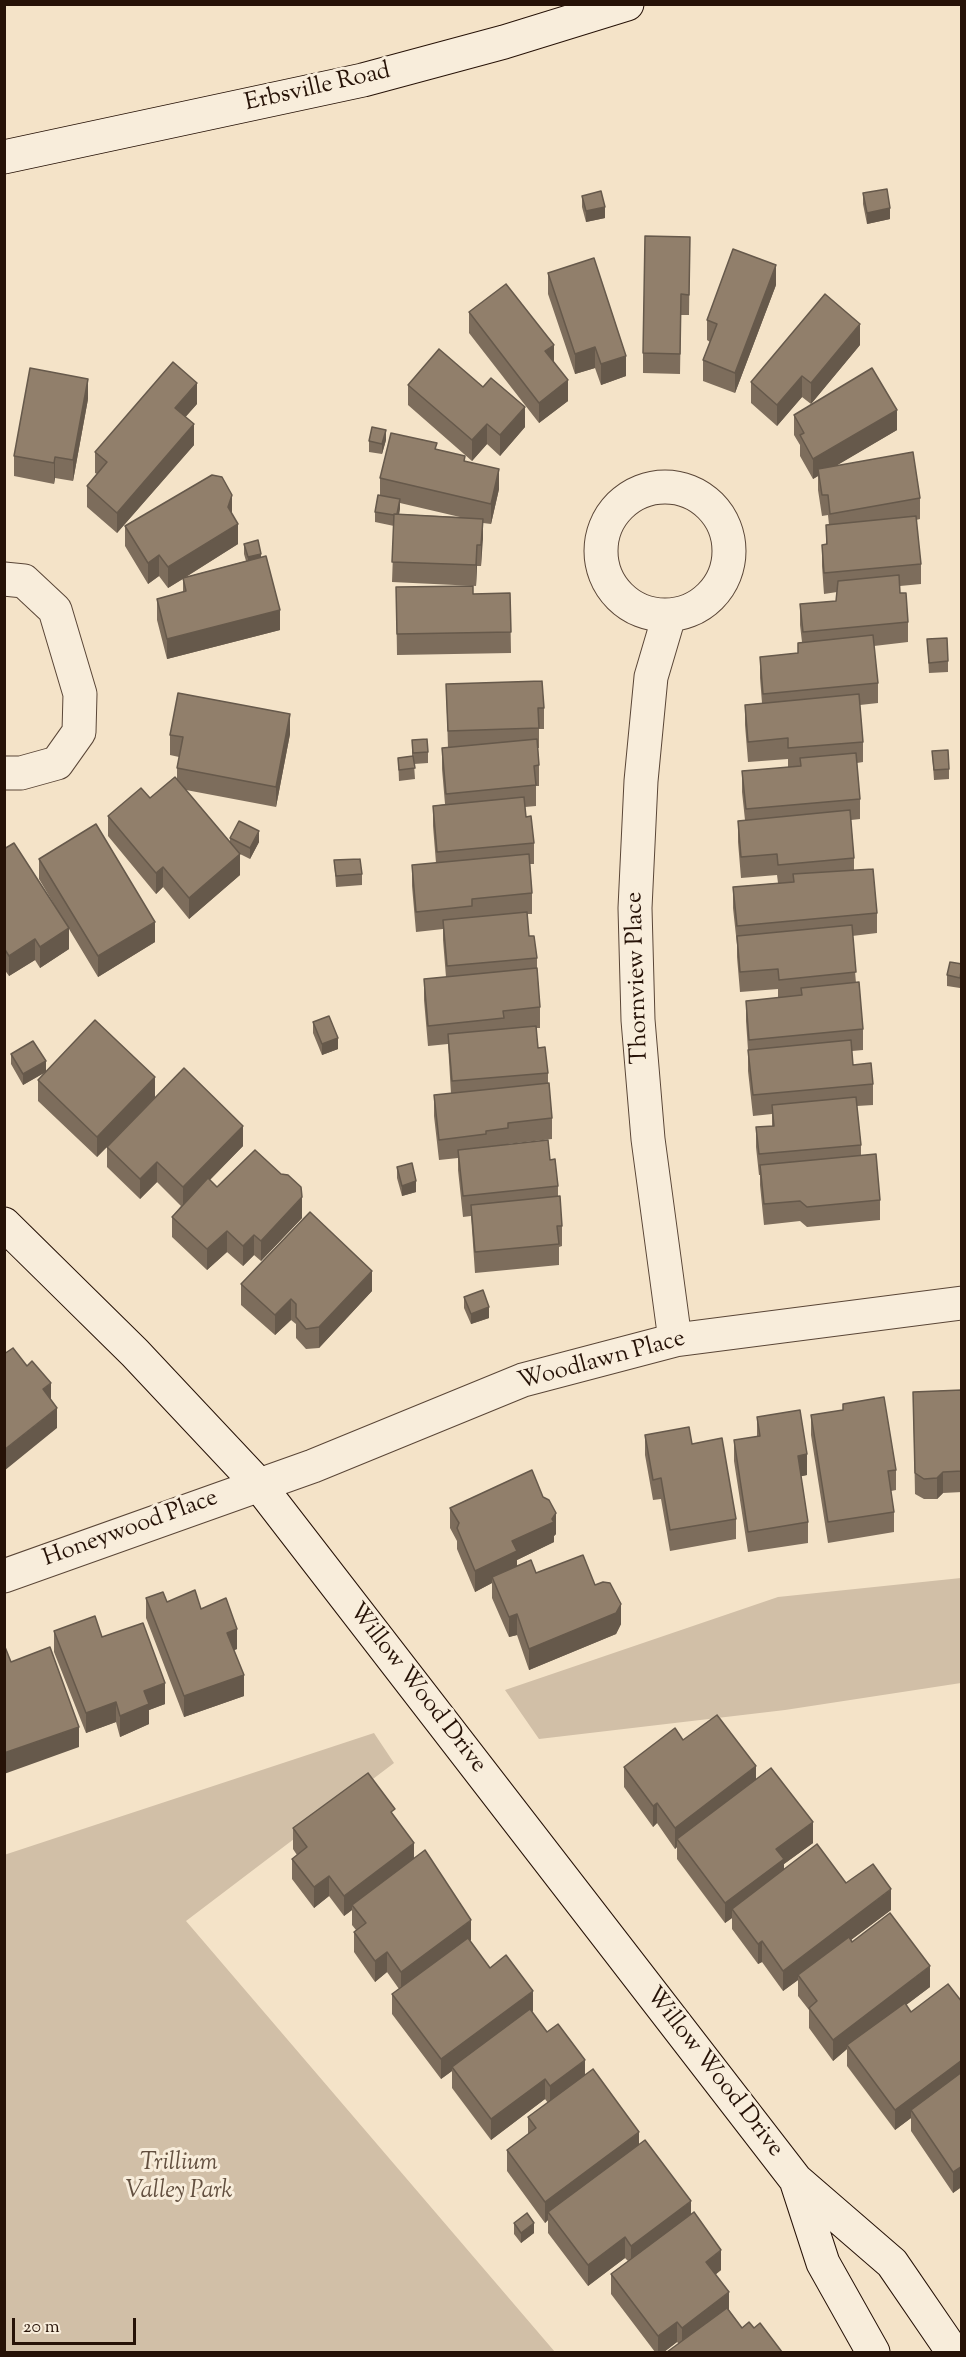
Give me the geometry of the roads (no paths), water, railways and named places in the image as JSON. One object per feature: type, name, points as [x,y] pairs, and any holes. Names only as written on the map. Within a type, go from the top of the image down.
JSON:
[{"type":"street","name":"Erbsville Road","points":[[4,157],[363,81],[504,42],[627,4]]},
{"type":"street","points":[[4,579],[24,581],[55,610],[80,694],[79,732],[57,763],[21,773],[4,773]]},
{"type":"street","name":"Thornview Place","points":[[669,616],[651,677],[641,781],[635,908],[638,1020],[648,1139],[675,1340]]},
{"type":"street","name":"Willow Wood Drive","points":[[4,1224],[135,1353],[259,1485],[796,2180],[892,2263],[953,2352]]},
{"type":"street","name":"Woodlawn Place","points":[[259,1485],[337,1457],[523,1380],[675,1340],[962,1303]]},
{"type":"street","name":"Honeywood Place","points":[[4,1576],[259,1485]]},
{"type":"street","name":"Willow Wood Drive","points":[[796,2180],[823,2263],[873,2352]]},
{"type":"park label","name":"Trillium Valley Park","points":[[179,2179]]}]
